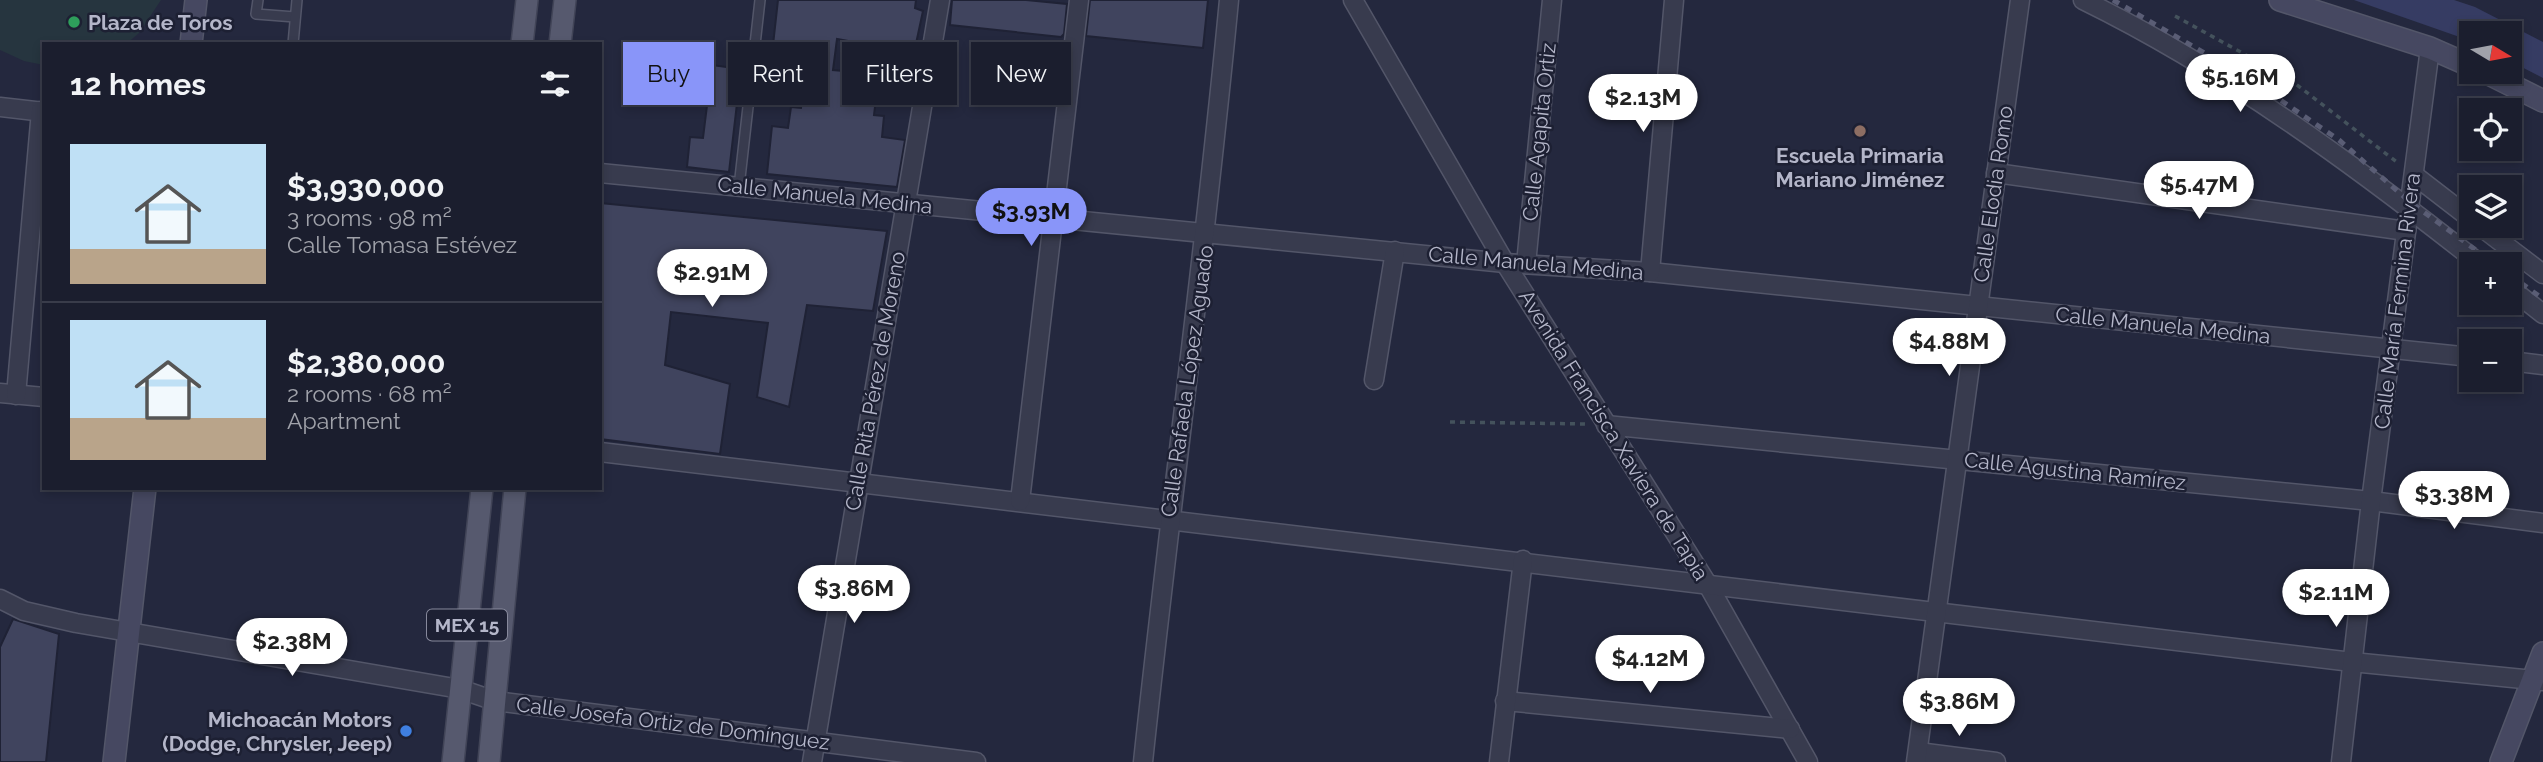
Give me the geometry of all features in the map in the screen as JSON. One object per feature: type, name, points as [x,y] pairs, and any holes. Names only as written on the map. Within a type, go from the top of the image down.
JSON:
[{"type":"main road","points":[[522,42],[527,0]]},
{"type":"main road","points":[[560,42],[565,0]]},
{"type":"main road","name":"MEX 15","points":[[453,762],[482,490]]},
{"type":"main road","name":"MEX 15","points":[[489,762],[515,490]]},
{"type":"street","points":[[191,42],[196,0]]},
{"type":"street","name":"Calle Rita Pérez de Moreno","points":[[812,762],[940,0]]},
{"type":"street","points":[[1020,501],[1079,0]]},
{"type":"street","name":"Calle Rafaela López Aguado","points":[[1143,762],[1168,519],[1207,233],[1229,0]]},
{"type":"street","name":"Avenida Francisca Xaviera de Tapia","points":[[1353,0],[1505,263],[1708,585],[1808,762]]},
{"type":"street","name":"Calle Agapita Ortiz","points":[[1526,264],[1552,0]]},
{"type":"street","points":[[1650,272],[1674,0]]},
{"type":"street","name":"Calle Elodia Romo","points":[[1917,757],[2020,0]]},
{"type":"street","points":[[2083,0],[2133,24],[2312,137],[2410,208],[2465,252]]},
{"type":"street","points":[[2280,0],[2430,48],[2459,61]]},
{"type":"street","name":"Calle María Fermina Rivera","points":[[2341,762],[2371,501],[2430,48]]},
{"type":"street","points":[[2509,84],[2543,101]]},
{"type":"street","points":[[0,107],[42,111],[8,394],[42,397]]},
{"type":"street","name":"Calle Manuela Medina","points":[[602,173],[1505,263],[1650,272],[2459,356]]},
{"type":"street","points":[[1996,173],[2406,231]]},
{"type":"street","points":[[2414,175],[2459,210]]},
{"type":"street","points":[[2496,238],[2543,274]]},
{"type":"street","points":[[1374,380],[1395,251]]},
{"type":"street","points":[[2522,297],[2543,314]]},
{"type":"street","points":[[2522,362],[2543,365]]},
{"type":"street","name":"Calle Agustina Ramírez","points":[[1606,425],[2371,501],[2543,523]]},
{"type":"street","points":[[602,452],[1523,560],[1708,585],[1937,610],[2352,662],[2537,680]]},
{"type":"street","points":[[114,762],[145,490]]},
{"type":"street","points":[[1499,762],[1523,560]]},
{"type":"street","name":"Calle Josefa Ortiz de Domínguez","points":[[0,599],[23,611],[76,623],[131,630],[460,689],[495,701],[976,762]]},
{"type":"street","points":[[2501,762],[2537,680],[2543,653]]},
{"type":"street","points":[[1505,701],[1790,729]]},
{"type":"street","points":[[1917,757],[1996,762]]},
{"type":"lane","points":[[258,0],[256,14],[295,17]]},
{"type":"lane","points":[[293,42],[297,0]]},
{"type":"lane","points":[[739,187],[760,0]]},
{"type":"path","points":[[2175,16],[2288,78],[2414,175]]},
{"type":"path","points":[[1450,422],[1606,425]]},
{"type":"shaded area","name":"Plaza de Toros","points":[[0,0],[161,0],[139,33],[128,42],[42,42],[42,65],[24,61],[0,50]]},
{"type":"water","points":[[2354,0],[2454,0],[2502,21],[2459,21],[2459,37]]},
{"type":"water","points":[[2522,31],[2543,42],[2543,78],[2522,67]]},
{"type":"building","points":[[778,0],[916,0],[915,8],[923,11],[916,42],[854,42],[837,39],[833,70],[842,71],[842,105],[875,105],[874,115],[884,116],[882,137],[905,140],[897,187],[767,174],[772,126],[788,128],[791,107],[828,105],[828,42],[773,42]]},
{"type":"building","points":[[952,0],[1026,0],[1067,4],[1064,34],[1061,37],[950,25]]},
{"type":"building","points":[[1090,0],[1208,0],[1203,48],[1086,36]]},
{"type":"building","points":[[714,65],[728,67],[728,105],[737,105],[729,172],[687,167],[690,137],[703,138],[707,105],[714,105]]},
{"type":"building","points":[[602,203],[887,231],[873,311],[807,305],[789,407],[757,397],[768,323],[671,312],[665,365],[730,384],[720,454],[602,439]]},
{"type":"building","points":[[13,619],[59,634],[46,762],[0,762],[0,647]]},
{"type":"railway","points":[[2113,0],[2251,80],[2339,140],[2410,202],[2479,252]]},
{"type":"railway","points":[[2522,284],[2543,299]]},
{"type":"place","name":"Plaza de Toros","points":[[74,22]]},
{"type":"place","name":"Escuela Primaria Mariano Jiménez","points":[[1860,131]]},
{"type":"place","name":"Michoacán Motors (Dodge, Chrysler, Jeep)","points":[[406,731]]}]
